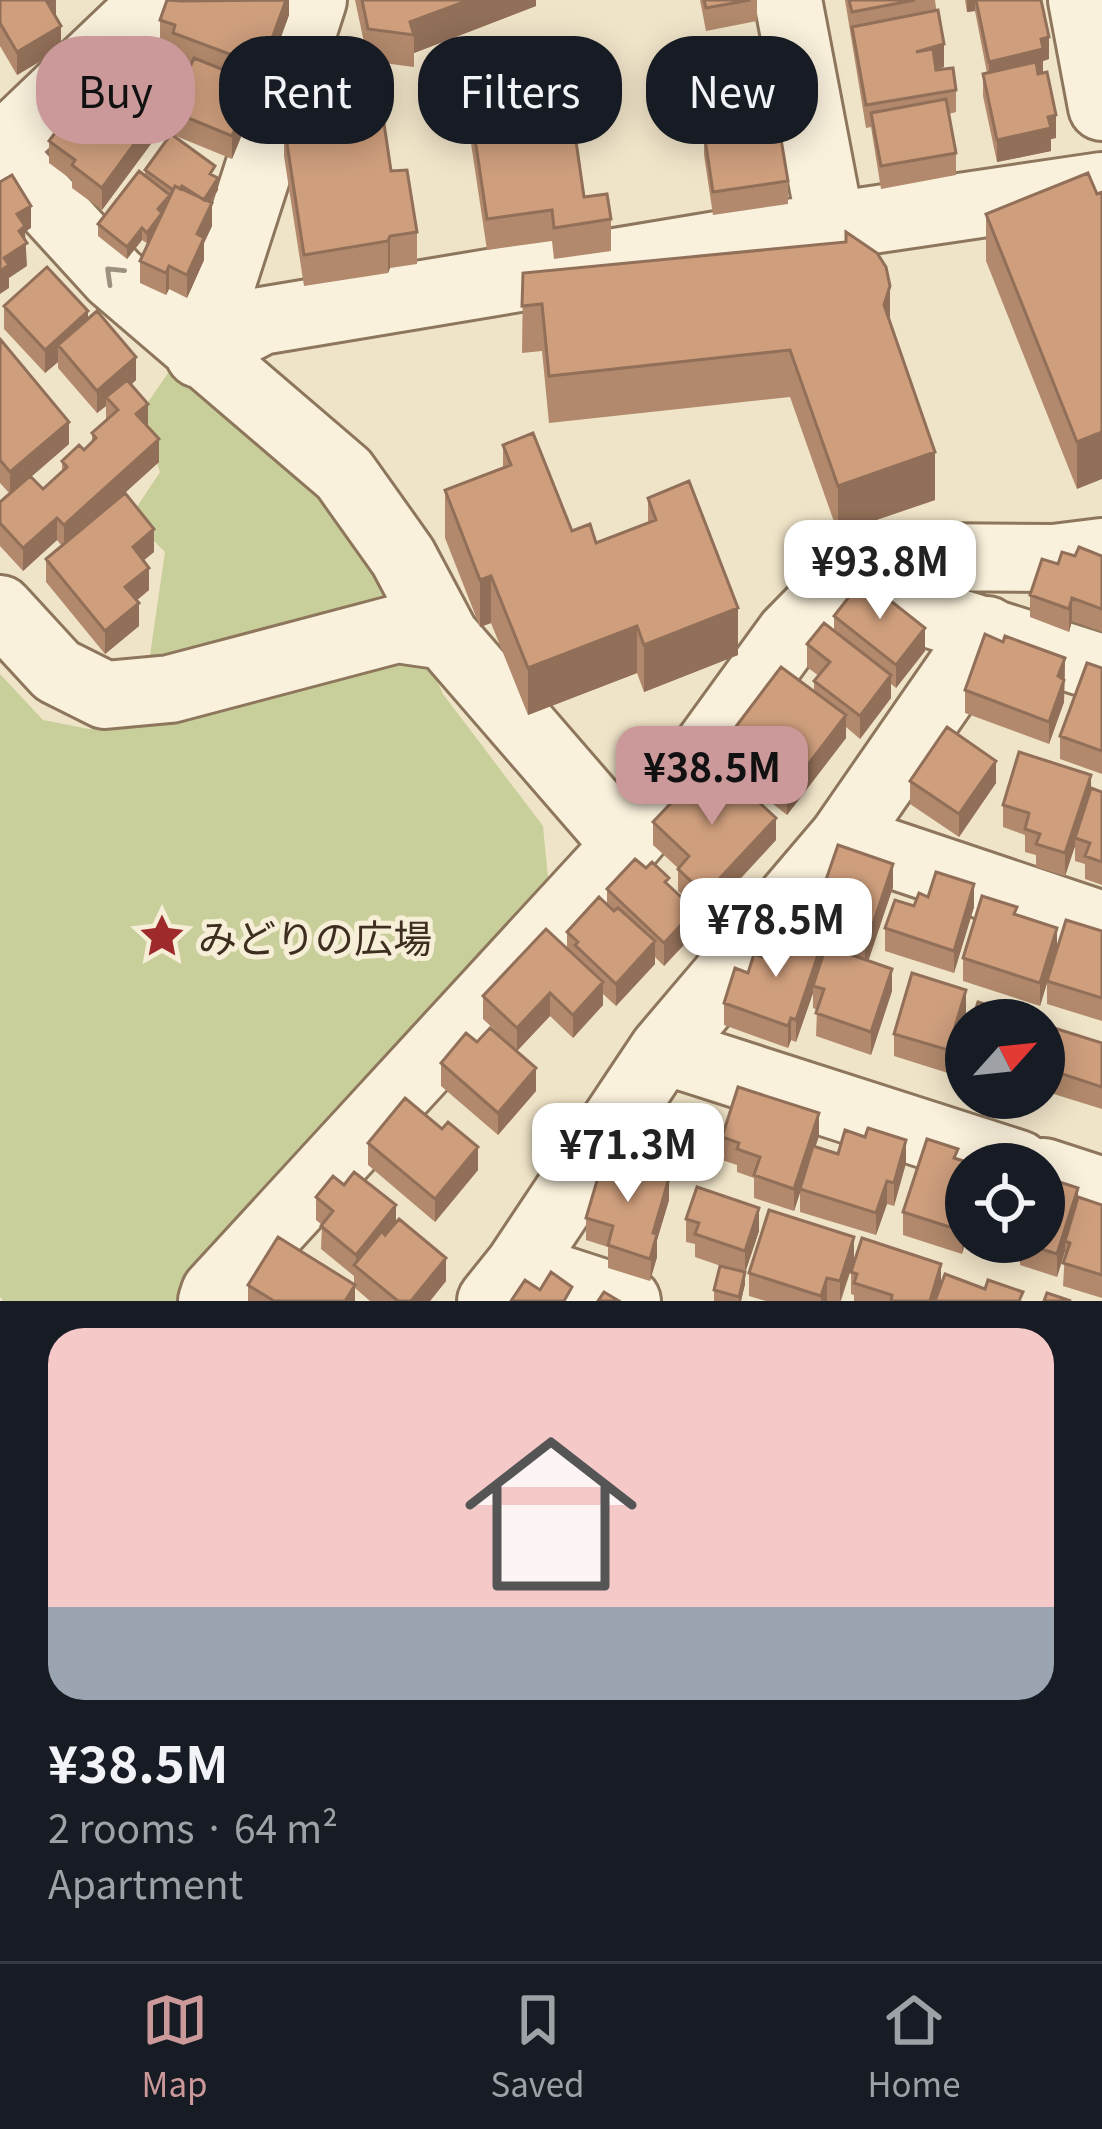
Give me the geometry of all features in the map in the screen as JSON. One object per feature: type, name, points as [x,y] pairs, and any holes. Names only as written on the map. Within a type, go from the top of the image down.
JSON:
[{"type":"street","points":[[156,0],[0,151],[114,277],[344,475],[403,557],[445,636],[626,844]]},
{"type":"street","points":[[199,354],[313,0]]},
{"type":"street","points":[[788,0],[831,226]]},
{"type":"street","points":[[1082,0],[1102,107]]},
{"type":"street","points":[[199,354],[261,321],[1102,186]]},
{"type":"street","points":[[212,1301],[214,1292],[626,844],[700,758],[790,634],[838,584],[880,563],[921,557],[1054,558],[1102,552]]},
{"type":"street","points":[[838,584],[1102,668]]},
{"type":"street","points":[[0,609],[56,671],[105,694],[170,689],[397,628],[445,636]]},
{"type":"street","points":[[627,1301],[505,1283],[662,1050],[843,838],[987,630]]},
{"type":"street","points":[[843,838],[1102,925]]},
{"type":"street","points":[[662,1050],[952,1143]]},
{"type":"street","points":[[1065,1179],[1102,1191]]},
{"type":"green space","points":[[170,370],[327,493],[386,566],[443,694],[543,826],[550,898],[190,1301],[3,1301],[0,674],[43,720],[89,729],[141,717],[165,552],[130,517],[160,472],[140,414]]},
{"type":"building","points":[[0,0],[50,0],[61,26],[36,36],[36,41],[17,52],[0,23]]},
{"type":"building","points":[[167,0],[286,0],[273,36],[219,36],[219,50],[195,41],[195,36],[173,33],[175,25],[160,20]]},
{"type":"building","points":[[362,0],[469,0],[410,22],[414,35],[368,29]]},
{"type":"building","points":[[704,0],[750,0],[706,8]]},
{"type":"building","points":[[849,0],[915,0],[852,12]]},
{"type":"building","points":[[976,0],[1041,0],[1049,37],[1041,39],[1043,49],[989,62]]},
{"type":"building","points":[[938,10],[944,44],[916,52],[933,49],[936,70],[953,68],[956,90],[866,105],[852,27]]},
{"type":"building","points":[[195,58],[219,68],[219,131],[195,121]]},
{"type":"building","points":[[1036,62],[1038,74],[1047,72],[1056,115],[1048,117],[1051,128],[997,140],[983,74]]},
{"type":"building","points":[[946,99],[956,153],[881,166],[871,113]]},
{"type":"building","points":[[53,144],[134,144],[102,188],[72,165],[75,160]]},
{"type":"building","points":[[164,144],[185,144],[215,166],[210,174],[218,178],[204,200],[182,186],[173,190],[145,170]]},
{"type":"building","points":[[287,144],[387,144],[391,171],[407,170],[417,232],[304,255]]},
{"type":"building","points":[[476,144],[576,144],[584,197],[607,194],[611,219],[554,228],[552,210],[487,219]]},
{"type":"building","points":[[706,144],[782,144],[788,181],[713,192]]},
{"type":"building","points":[[139,171],[170,195],[147,233],[142,228],[127,247],[98,224]]},
{"type":"building","points":[[1088,173],[1097,194],[1102,192],[1102,432],[1077,442],[986,214]]},
{"type":"building","points":[[12,175],[31,206],[17,214],[25,226],[19,231],[27,243],[4,258],[9,265],[0,271],[0,182]]},
{"type":"building","points":[[175,186],[212,203],[197,234],[204,238],[187,275],[169,266],[166,273],[140,261]]},
{"type":"building","points":[[846,232],[877,253],[886,267],[890,286],[884,305],[935,452],[838,486],[790,350],[549,376],[542,304],[522,306],[523,273],[846,242]]},
{"type":"building","points":[[47,267],[88,311],[45,350],[4,306]]},
{"type":"building","points":[[97,311],[136,357],[97,391],[58,345]]},
{"type":"building","points":[[0,339],[69,422],[10,472],[0,460]]},
{"type":"building","points":[[127,380],[148,404],[136,414],[159,439],[64,525],[57,518],[23,548],[0,523],[0,502],[30,476],[43,489],[67,467],[62,461],[79,445],[84,450],[96,438],[92,433],[118,410],[106,397]]},
{"type":"building","points":[[533,433],[572,531],[590,524],[596,543],[656,520],[648,498],[689,481],[738,608],[644,645],[637,626],[528,668],[491,576],[480,580],[445,490],[511,465],[503,445]]},
{"type":"building","points":[[125,493],[154,529],[133,547],[149,568],[125,587],[139,603],[105,631],[46,559]]},
{"type":"building","points":[[1079,547],[1102,556],[1102,609],[1072,598],[1069,609],[1030,595],[1042,559],[1058,564],[1062,552],[1075,556]]},
{"type":"building","points":[[863,579],[925,628],[896,665],[834,616]]},
{"type":"building","points":[[824,623],[891,675],[860,716],[814,681],[830,662],[807,644]]},
{"type":"building","points":[[985,634],[1003,642],[1005,636],[1065,658],[1058,676],[1064,680],[1049,722],[965,690]]},
{"type":"building","points":[[1087,663],[1102,668],[1102,751],[1060,736]]},
{"type":"building","points":[[781,667],[846,715],[787,792],[745,760],[749,753],[728,737]]},
{"type":"building","points":[[947,727],[996,761],[959,814],[910,781]]},
{"type":"building","points":[[1019,752],[1091,775],[1065,853],[1036,844],[1040,834],[1025,829],[1029,813],[1003,805]]},
{"type":"building","points":[[703,769],[739,802],[749,793],[776,818],[705,894],[678,869],[689,856],[653,822]]},
{"type":"building","points":[[1091,788],[1102,792],[1102,862],[1085,856],[1090,843],[1075,838]]},
{"type":"building","points":[[838,845],[893,864],[865,948],[809,929]]},
{"type":"building","points":[[635,859],[646,868],[652,862],[669,878],[665,882],[695,910],[664,943],[607,889]]},
{"type":"building","points":[[936,872],[974,884],[954,951],[885,928],[895,900],[914,906],[919,893],[928,897]]},
{"type":"building","points":[[982,896],[1017,907],[1014,914],[1057,928],[1040,983],[963,958]]},
{"type":"building","points":[[599,897],[655,941],[616,984],[567,932]]},
{"type":"building","points":[[1066,920],[1102,931],[1102,998],[1047,981]]},
{"type":"building","points":[[546,929],[603,982],[573,1015],[550,993],[517,1028],[483,996]]},
{"type":"building","points":[[788,930],[822,943],[796,1020],[791,1018],[788,1026],[724,1003],[735,968],[748,973],[754,954],[769,959],[775,941],[783,944]]},
{"type":"building","points":[[826,946],[892,969],[871,1032],[816,1013],[824,989],[813,986]]},
{"type":"building","points":[[912,973],[966,990],[963,999],[945,999],[945,1049],[894,1034]]},
{"type":"building","points":[[490,1028],[536,1068],[498,1113],[441,1063],[466,1033],[477,1042]]},
{"type":"building","points":[[1065,1031],[1102,1043],[1102,1087],[1065,1075]]},
{"type":"building","points":[[738,1087],[819,1113],[794,1189],[754,1175],[760,1157],[737,1149],[739,1143],[722,1137]]},
{"type":"building","points":[[405,1098],[442,1129],[448,1122],[478,1147],[435,1199],[368,1143]]},
{"type":"building","points":[[868,1128],[906,1140],[894,1183],[887,1181],[876,1213],[800,1189],[813,1146],[838,1154],[845,1130],[865,1137]]},
{"type":"building","points":[[927,1139],[945,1145],[945,1226],[903,1212]]},
{"type":"building","points":[[604,1157],[669,1178],[650,1259],[608,1245],[613,1226],[586,1218]]},
{"type":"building","points":[[354,1172],[396,1205],[356,1255],[321,1226],[333,1211],[316,1197],[333,1176],[344,1185]]},
{"type":"building","points":[[1065,1184],[1078,1188],[1065,1229]]},
{"type":"building","points":[[697,1187],[759,1208],[745,1251],[695,1234],[699,1223],[686,1219]]},
{"type":"building","points":[[1078,1197],[1102,1205],[1102,1275],[1063,1263],[1070,1243],[1065,1241]]},
{"type":"building","points":[[769,1210],[854,1237],[840,1281],[827,1278],[821,1296],[749,1273]]},
{"type":"building","points":[[399,1219],[446,1258],[411,1301],[398,1301],[354,1265],[382,1231],[385,1235]]},
{"type":"building","points":[[278,1237],[355,1285],[345,1301],[274,1301],[248,1285]]},
{"type":"building","points":[[862,1238],[941,1264],[930,1301],[891,1301],[892,1295],[854,1283],[857,1274],[851,1272]]},
{"type":"building","points":[[720,1266],[745,1272],[739,1297],[714,1290]]},
{"type":"building","points":[[551,1272],[572,1287],[564,1301],[511,1301],[525,1280],[540,1290]]},
{"type":"building","points":[[945,1274],[985,1289],[988,1280],[1023,1292],[1019,1301],[935,1301]]},
{"type":"building","points":[[604,1292],[619,1301],[598,1301]]},
{"type":"building","points":[[1047,1293],[1071,1301],[1044,1301]]},
{"type":"place","name":"みどりの広場","points":[[162,936]]}]
